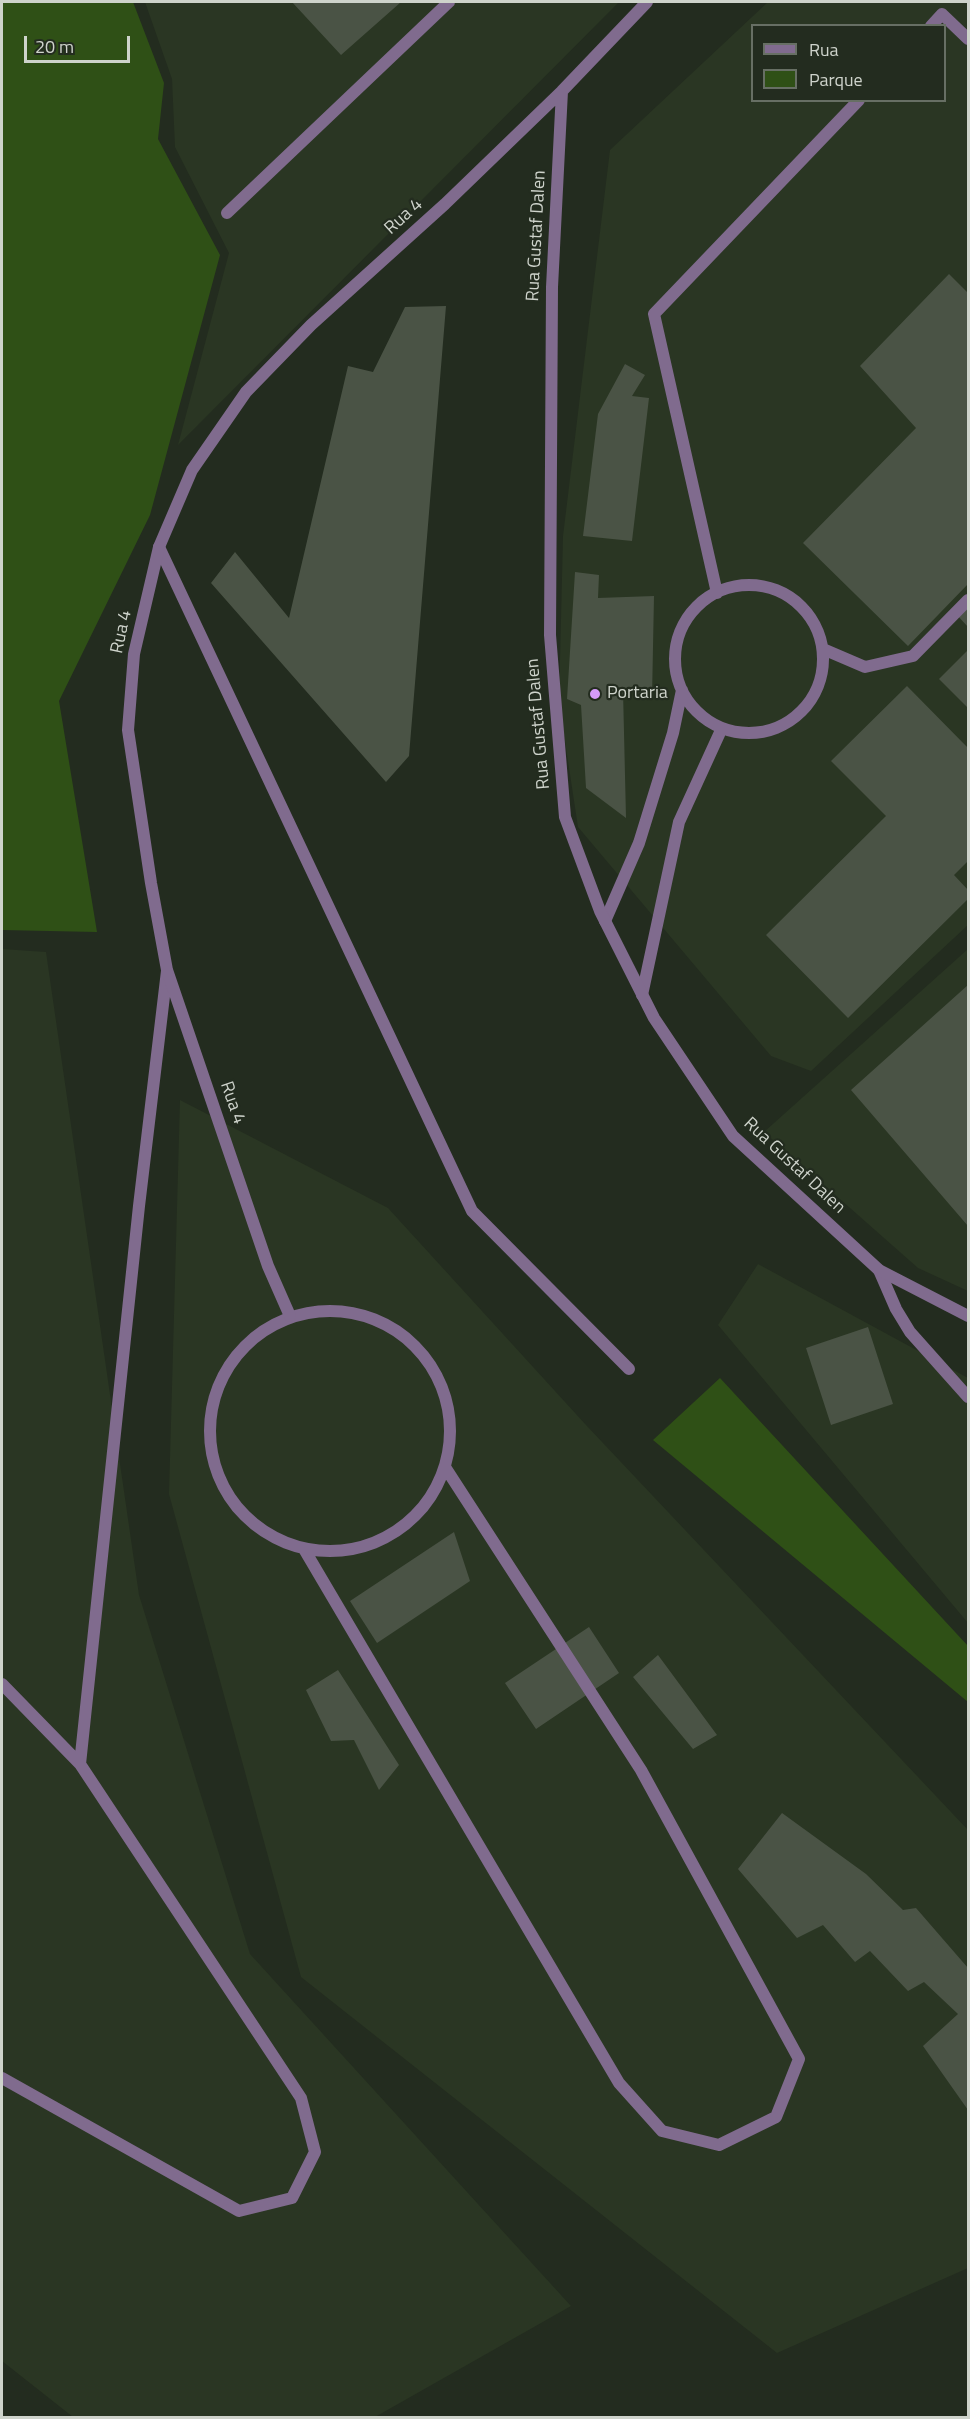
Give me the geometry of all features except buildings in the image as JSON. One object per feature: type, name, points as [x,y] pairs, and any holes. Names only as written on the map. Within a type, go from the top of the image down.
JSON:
[{"type":"street","points":[[227,213],[448,2]]},
{"type":"street","points":[[562,90],[647,2]]},
{"type":"street","points":[[933,24],[942,14],[969,39]]},
{"type":"street","name":"Rua 4","points":[[290,1316],[268,1266],[168,970],[151,883],[128,730],[134,654],[159,548],[192,470],[246,392],[311,325],[445,204],[562,90]]},
{"type":"street","name":"Rua Gustaf Dalen","points":[[562,90],[552,287],[550,635],[565,817],[605,921],[654,1018],[733,1136],[879,1270],[969,1316]]},
{"type":"street","points":[[717,593],[654,314],[857,102]]},
{"type":"street","points":[[159,548],[472,1211],[629,1369]]},
{"type":"street","points":[[754,584],[778,590],[800,604],[816,624],[823,649],[821,674],[812,698],[795,717],[772,729],[747,733],[722,728],[705,719],[691,706],[682,690],[674,665],[677,640],[688,617],[705,598],[729,587],[754,584]]},
{"type":"street","points":[[823,649],[865,667],[913,656],[969,600]]},
{"type":"street","points":[[605,921],[639,843],[673,733],[682,690]]},
{"type":"street","points":[[642,995],[679,822],[722,728]]},
{"type":"street","points":[[80,1764],[138,1218],[168,970]]},
{"type":"street","points":[[879,1270],[896,1309],[910,1332],[969,1397]]},
{"type":"street","points":[[334,1310],[377,1319],[414,1344],[440,1380],[450,1423],[445,1467],[423,1506],[390,1535],[348,1550],[304,1549],[263,1532],[231,1501],[213,1461],[210,1416],[223,1373],[252,1339],[290,1316],[334,1310]]},
{"type":"street","points":[[304,1549],[619,2083],[662,2131],[719,2145],[776,2117],[799,2059],[641,1770],[445,1467]]},
{"type":"street","points":[[2,1684],[80,1764],[301,2098],[315,2152],[292,2198],[239,2211],[2,2078]]},
{"type":"shaded area","points":[[145,2],[619,2],[178,445],[229,253],[175,147],[172,79]]},
{"type":"shaded area","points":[[768,2],[968,2],[968,925],[811,1071],[771,1056],[578,827],[559,702],[563,536],[610,150]]},
{"type":"shaded area","points":[[2,949],[46,952],[139,1595],[250,1954],[571,2306],[375,2417],[73,2417],[2,2361]]},
{"type":"shaded area","points":[[968,949],[968,1291],[918,1268],[764,1132]]},
{"type":"shaded area","points":[[180,1100],[388,1208],[586,1425],[968,1830],[968,2268],[777,2353],[301,1977],[169,1494]]},
{"type":"shaded area","points":[[758,1264],[968,1378],[968,1623],[718,1325]]},
{"type":"green space","points":[[2,2],[133,2],[164,83],[158,139],[220,255],[150,515],[59,701],[97,932],[2,930]]},
{"type":"green space","points":[[720,1378],[968,1646],[968,1702],[653,1440]]},
{"type":"place","name":"Portaria","points":[[595,694]]}]
